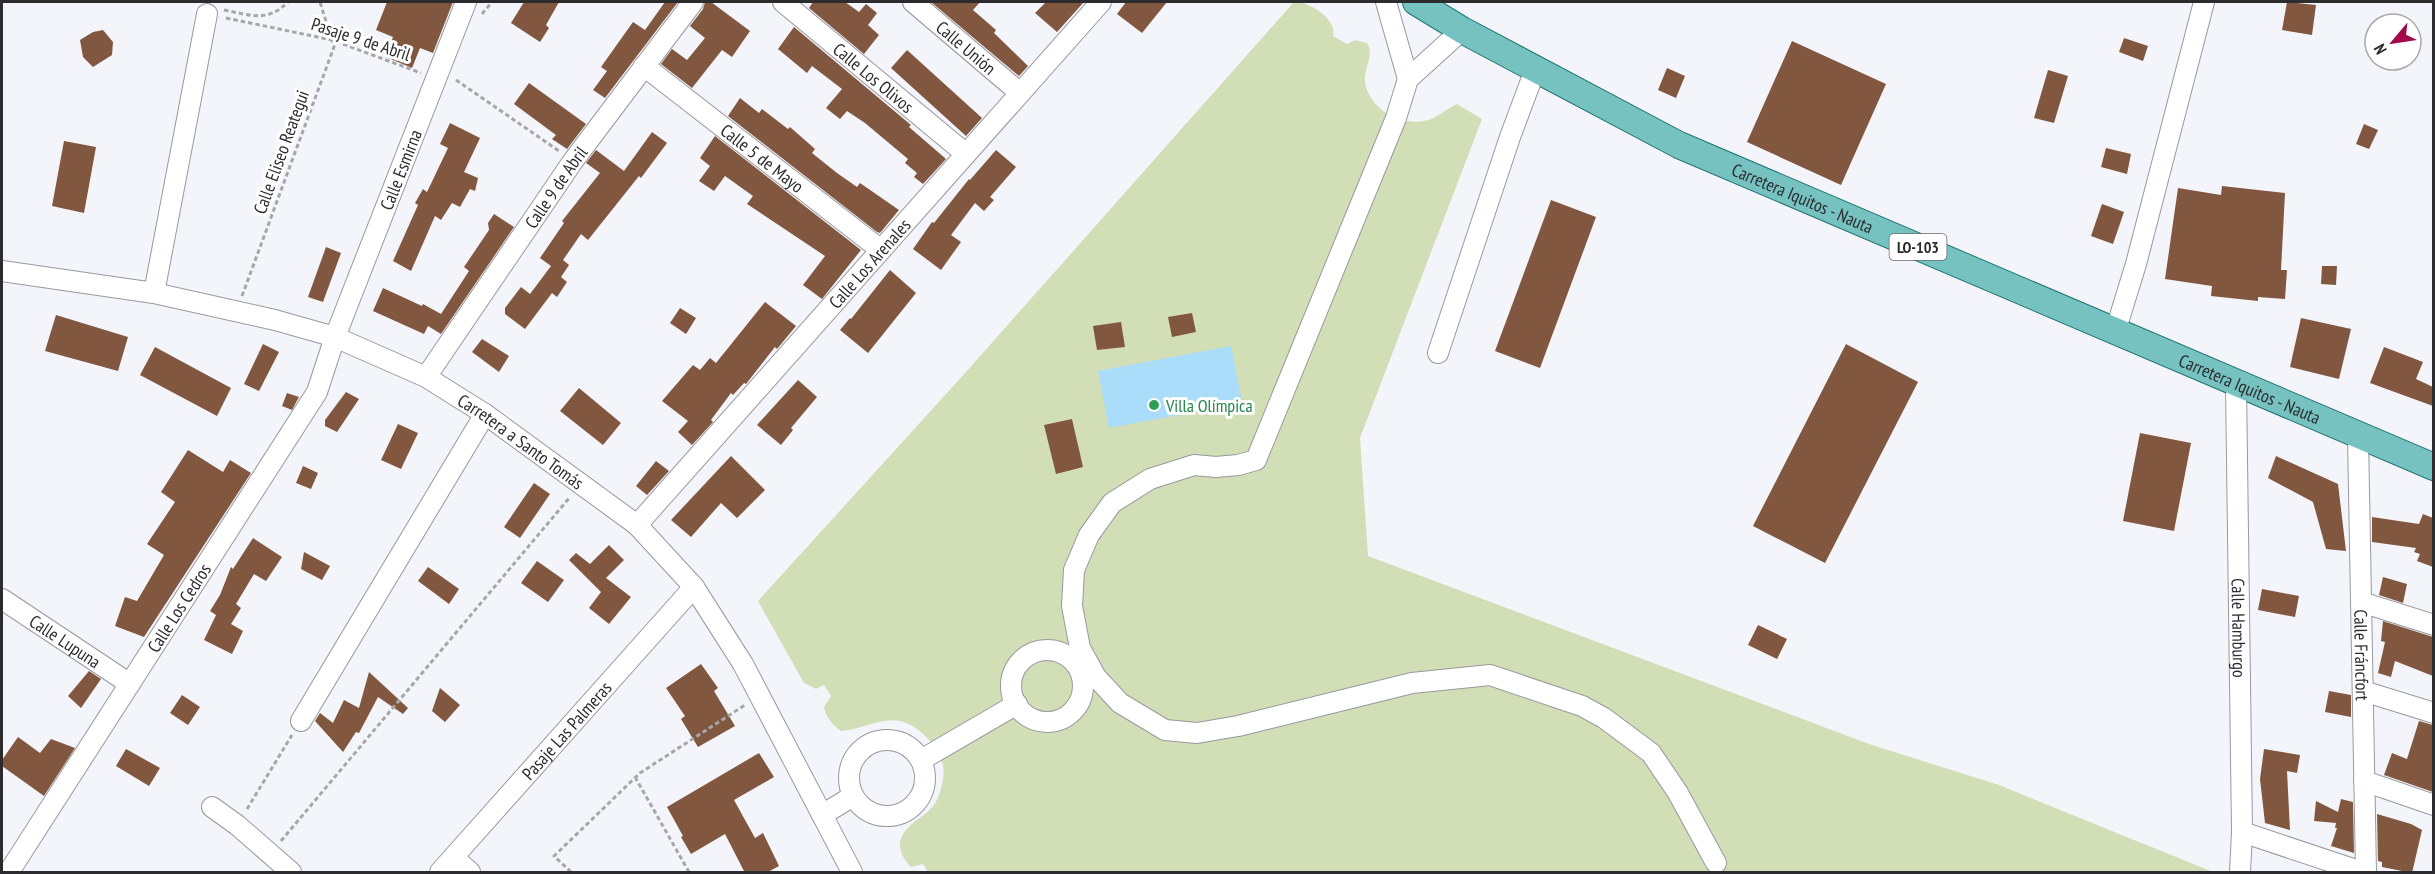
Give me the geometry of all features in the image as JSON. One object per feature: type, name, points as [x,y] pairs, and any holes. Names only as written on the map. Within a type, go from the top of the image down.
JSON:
[{"type":"main road","name":"Carretera Iquitos - Nauta","points":[[1416,2],[1535,70],[1679,145],[2433,467]]},
{"type":"street","name":"Calle Esmirna","points":[[335,337],[466,2]]},
{"type":"street","name":"Calle 9 de Abril","points":[[426,377],[573,160],[693,2]]},
{"type":"street","name":"Calle Los Olivos","points":[[783,2],[966,154]]},
{"type":"street","name":"Calle Unión","points":[[913,2],[1020,93]]},
{"type":"street","points":[[1386,2],[1408,79]]},
{"type":"street","points":[[2115,332],[2136,264],[2204,2]]},
{"type":"street","name":"Calle Los Arenales","points":[[637,525],[1020,93],[1094,4]]},
{"type":"street","points":[[154,293],[212,11]]},
{"type":"street","points":[[1462,30],[1408,79],[1396,118],[1256,460],[1238,465],[1216,467],[1194,465],[1150,479],[1112,503],[1089,535],[1074,570],[1072,606],[1084,666],[1082,695],[1073,711],[1057,720],[1039,720],[1030,717],[1017,704],[1013,695],[1013,677],[1016,668],[1029,655],[1047,650],[1056,651],[1084,666],[1120,703],[1165,730],[1197,732],[1238,726],[1412,683],[1490,675],[1582,706],[1604,718],[1651,753],[1678,792],[1716,863]]},
{"type":"street","name":"Calle 5 de Mayo","points":[[644,66],[881,250]]},
{"type":"street","points":[[1438,353],[1510,137],[1535,70]]},
{"type":"street","name":"Carretera a Santo Tomás","points":[[2,271],[154,293],[236,311],[335,337],[426,377],[485,414],[637,525],[694,587],[743,664],[852,873]]},
{"type":"street","name":"Calle Los Cedros","points":[[8,873],[317,392],[335,337]]},
{"type":"street","name":"Calle Hamburgo","points":[[2236,384],[2242,832],[2240,873]]},
{"type":"street","points":[[301,721],[485,414]]},
{"type":"street","name":"Calle Fráncfort","points":[[2358,436],[2364,873]]},
{"type":"street","name":"Pasaje Las Palmeras","points":[[440,873],[694,587]]},
{"type":"street","name":"Calle Lupuna","points":[[2,599],[130,684]]},
{"type":"street","points":[[2361,602],[2433,625]]},
{"type":"street","points":[[2363,691],[2433,713]]},
{"type":"street","points":[[921,760],[1017,704]]},
{"type":"street","points":[[889,739],[899,741],[916,752],[921,760],[926,780],[924,789],[920,799],[906,812],[896,816],[876,814],[859,804],[853,796],[849,776],[851,766],[861,749],[870,744],[889,739]]},
{"type":"street","points":[[2364,781],[2433,805]]},
{"type":"street","points":[[822,814],[853,796]]},
{"type":"street","points":[[212,807],[237,825],[291,873]]},
{"type":"street","points":[[2242,832],[2364,873]]},
{"type":"street","points":[[454,858],[470,873]]},
{"type":"street","points":[[2,871],[8,873]]},
{"type":"path","points":[[212,11],[260,16],[274,14],[288,2]]},
{"type":"path","name":"Calle Eliseo Reategui","points":[[236,311],[334,47],[320,2]]},
{"type":"path","name":"Pasaje 9 de Abril","points":[[212,11],[332,40],[438,74],[573,160]]},
{"type":"path","points":[[270,854],[581,484]]},
{"type":"path","points":[[571,873],[554,856],[635,777],[759,696]]},
{"type":"path","points":[[237,825],[301,721]]},
{"type":"path","points":[[635,777],[689,873]]},
{"type":"green space","name":"Villa Olímpica","points":[[1294,2],[1307,4],[1321,12],[1331,23],[1333,36],[1347,44],[1355,40],[1367,43],[1370,57],[1365,75],[1367,90],[1378,106],[1394,117],[1404,121],[1424,121],[1457,104],[1482,119],[1360,438],[1368,556],[1869,744],[1999,785],[2213,872],[928,872],[923,864],[911,867],[901,852],[901,839],[906,829],[929,811],[936,802],[942,784],[943,766],[933,744],[914,727],[893,720],[841,731],[828,718],[825,711],[824,707],[831,696],[824,685],[816,689],[804,683],[758,601],[966,372]]},
{"type":"water","points":[[1231,346],[1242,403],[1109,428],[1098,371]]},
{"type":"building","points":[[387,2],[453,2],[433,53],[420,48],[412,68],[386,57],[393,37],[376,30]]},
{"type":"building","points":[[524,2],[559,2],[546,25],[549,28],[540,42],[511,23]]},
{"type":"building","points":[[665,2],[678,2],[605,98],[593,90],[607,71],[601,67],[633,22],[645,30]]},
{"type":"building","points":[[705,2],[711,2],[750,31],[732,57],[722,50],[692,88],[661,64],[672,49],[687,60],[705,38],[690,26],[703,9]]},
{"type":"building","points":[[813,2],[845,2],[859,12],[866,4],[877,13],[868,25],[879,35],[864,54],[809,8]]},
{"type":"building","points":[[931,2],[980,2],[973,10],[996,30],[994,33],[1028,66],[1019,76]]},
{"type":"building","points":[[1046,2],[1084,2],[1057,32],[1035,13]]},
{"type":"building","points":[[1126,2],[1167,2],[1142,33],[1117,14]]},
{"type":"building","points":[[2287,2],[2316,5],[2312,35],[2282,30]]},
{"type":"building","points":[[794,27],[911,125],[909,127],[946,159],[923,184],[914,177],[917,173],[905,163],[908,159],[865,123],[847,111],[840,119],[826,108],[842,89],[812,66],[807,73],[778,49]]},
{"type":"building","points":[[103,30],[113,42],[112,55],[93,67],[83,57],[80,40],[93,32]]},
{"type":"building","points":[[2124,38],[2148,46],[2143,61],[2119,52]]},
{"type":"building","points":[[1792,41],[1886,84],[1841,185],[1747,142]]},
{"type":"building","points":[[907,50],[982,118],[966,136],[891,68]]},
{"type":"building","points":[[1667,68],[1685,76],[1676,98],[1658,90]]},
{"type":"building","points":[[2048,70],[2068,76],[2054,123],[2034,118]]},
{"type":"building","points":[[529,83],[586,124],[567,149],[552,139],[556,135],[514,104]]},
{"type":"building","points":[[740,98],[759,113],[762,109],[788,129],[790,127],[815,149],[812,153],[837,173],[857,187],[860,183],[899,210],[880,233],[728,116]]},
{"type":"building","points":[[450,123],[480,138],[464,172],[478,178],[475,191],[470,189],[460,207],[452,203],[441,220],[435,216],[411,271],[393,261],[418,205],[415,203],[423,189],[427,192],[448,148],[440,144]]},
{"type":"building","points":[[2364,124],[2378,130],[2369,149],[2356,144]]},
{"type":"building","points":[[652,132],[667,143],[641,178],[639,176],[588,240],[581,234],[563,260],[569,265],[561,277],[567,282],[557,297],[552,293],[525,329],[505,314],[505,308],[521,287],[530,294],[551,266],[540,258],[564,223],[562,221],[600,173],[586,163],[596,150],[624,171]]},
{"type":"building","points":[[715,136],[861,250],[822,299],[803,285],[825,256],[747,204],[753,196],[725,176],[714,191],[699,181],[710,166],[700,158]]},
{"type":"building","points":[[64,141],[96,147],[84,213],[52,206]]},
{"type":"building","points":[[2106,148],[2131,154],[2127,174],[2101,167]]},
{"type":"building","points":[[996,150],[1016,167],[990,197],[994,200],[984,211],[975,203],[951,235],[961,242],[941,270],[913,249],[932,222],[934,223],[969,179]]},
{"type":"building","points":[[2222,186],[2285,193],[2281,270],[2287,270],[2285,299],[2258,297],[2258,301],[2211,296],[2212,286],[2165,279],[2178,188],[2221,195]]},
{"type":"building","points":[[1551,200],[1596,217],[1540,368],[1495,351]]},
{"type":"building","points":[[2102,204],[2124,212],[2113,244],[2091,236]]},
{"type":"building","points":[[494,214],[514,227],[441,334],[428,326],[424,334],[373,311],[383,288],[441,314],[469,271],[464,267],[489,230],[488,223]]},
{"type":"building","points":[[326,247],[341,253],[323,302],[308,297]]},
{"type":"building","points":[[2322,266],[2337,266],[2336,285],[2321,284]]},
{"type":"building","points":[[890,270],[916,293],[868,353],[840,330]]},
{"type":"building","points":[[765,302],[796,326],[777,349],[775,347],[746,384],[744,383],[733,395],[731,393],[711,420],[713,422],[692,445],[678,432],[688,421],[662,401],[693,365],[700,370],[710,358],[716,363]]},
{"type":"building","points":[[680,308],[696,318],[686,334],[670,323]]},
{"type":"building","points":[[1192,313],[1196,332],[1172,337],[1168,317]]},
{"type":"building","points":[[56,315],[128,337],[118,371],[45,351]]},
{"type":"building","points":[[2301,318],[2351,329],[2339,379],[2290,367]]},
{"type":"building","points":[[1121,322],[1125,347],[1097,350],[1093,326]]},
{"type":"building","points":[[482,339],[509,356],[499,372],[472,352]]},
{"type":"building","points":[[263,344],[279,352],[259,391],[244,384]]},
{"type":"building","points":[[1846,344],[1918,382],[1825,563],[1753,526]]},
{"type":"building","points":[[155,347],[231,388],[217,416],[140,375]]},
{"type":"building","points":[[2384,347],[2423,362],[2416,379],[2433,387],[2433,406],[2370,383]]},
{"type":"building","points":[[798,380],[817,397],[791,428],[793,430],[781,445],[757,425]]},
{"type":"building","points":[[579,388],[621,423],[603,445],[560,411]]},
{"type":"building","points":[[346,392],[359,399],[337,432],[325,426],[325,420]]},
{"type":"building","points":[[287,393],[299,397],[292,410],[282,406]]},
{"type":"building","points":[[1072,419],[1083,467],[1056,474],[1044,425]]},
{"type":"building","points":[[398,424],[418,433],[401,469],[381,460]]},
{"type":"building","points":[[2140,433],[2191,443],[2174,531],[2123,521]]},
{"type":"building","points":[[188,450],[223,472],[230,460],[251,473],[144,637],[115,626],[125,597],[137,601],[164,555],[147,544],[175,502],[161,492]]},
{"type":"building","points":[[731,456],[765,490],[737,518],[721,503],[691,537],[671,520]]},
{"type":"building","points":[[2276,456],[2338,484],[2346,551],[2326,549],[2313,502],[2268,478]]},
{"type":"building","points":[[656,461],[669,471],[647,495],[636,486]]},
{"type":"building","points":[[303,466],[318,473],[311,489],[296,483]]},
{"type":"building","points":[[534,483],[550,494],[520,538],[504,527]]},
{"type":"building","points":[[2423,514],[2433,518],[2433,567],[2417,561],[2420,554],[2414,552],[2416,548],[2372,542],[2372,517],[2419,524]]},
{"type":"building","points":[[253,538],[282,557],[266,581],[254,574],[236,604],[241,608],[231,624],[243,631],[232,654],[204,640],[216,615],[210,611],[220,595],[231,567],[233,569]]},
{"type":"building","points":[[609,545],[624,560],[606,578],[631,597],[609,624],[589,608],[601,592],[569,560],[576,553],[590,564]]},
{"type":"building","points":[[304,552],[330,566],[322,580],[301,569]]},
{"type":"building","points":[[537,561],[564,580],[548,602],[521,583]]},
{"type":"building","points":[[428,567],[459,589],[449,604],[418,581]]},
{"type":"building","points":[[2383,577],[2407,584],[2403,603],[2379,595]]},
{"type":"building","points":[[2262,589],[2299,596],[2295,617],[2258,610]]},
{"type":"building","points":[[2383,621],[2433,637],[2433,676],[2395,661],[2391,677],[2378,673],[2385,642],[2381,641]]},
{"type":"building","points":[[1758,625],[1787,639],[1777,659],[1748,645]]},
{"type":"building","points":[[701,664],[718,688],[714,691],[735,726],[698,747],[681,719],[685,716],[666,688]]},
{"type":"building","points":[[89,671],[101,679],[81,708],[68,696]]},
{"type":"building","points":[[369,672],[408,708],[403,714],[378,697],[359,733],[356,732],[343,752],[315,721],[320,713],[333,723],[344,700],[359,708]]},
{"type":"building","points":[[440,688],[460,705],[445,722],[432,711]]},
{"type":"building","points":[[2329,691],[2351,695],[2351,717],[2325,712]]},
{"type":"building","points":[[182,695],[200,707],[188,725],[170,713]]},
{"type":"building","points":[[2419,721],[2433,725],[2433,792],[2384,775],[2392,753],[2407,759]]},
{"type":"building","points":[[18,737],[40,753],[51,739],[75,748],[44,796],[2,766],[2,760]]},
{"type":"building","points":[[126,749],[160,768],[149,786],[116,766]]},
{"type":"building","points":[[2264,749],[2300,755],[2297,773],[2287,771],[2290,830],[2265,823],[2260,779]]},
{"type":"building","points":[[759,753],[774,777],[734,800],[755,838],[763,833],[779,866],[766,873],[745,873],[725,834],[691,854],[667,807]]},
{"type":"building","points":[[2341,799],[2353,802],[2354,853],[2331,846],[2337,828],[2335,828],[2336,823],[2314,821],[2316,801],[2338,812]]},
{"type":"building","points":[[2377,814],[2411,824],[2422,830],[2412,873],[2382,867],[2382,862],[2378,861]]},
{"type":"place","name":"Villa Olímpica","points":[[1154,405]]}]
